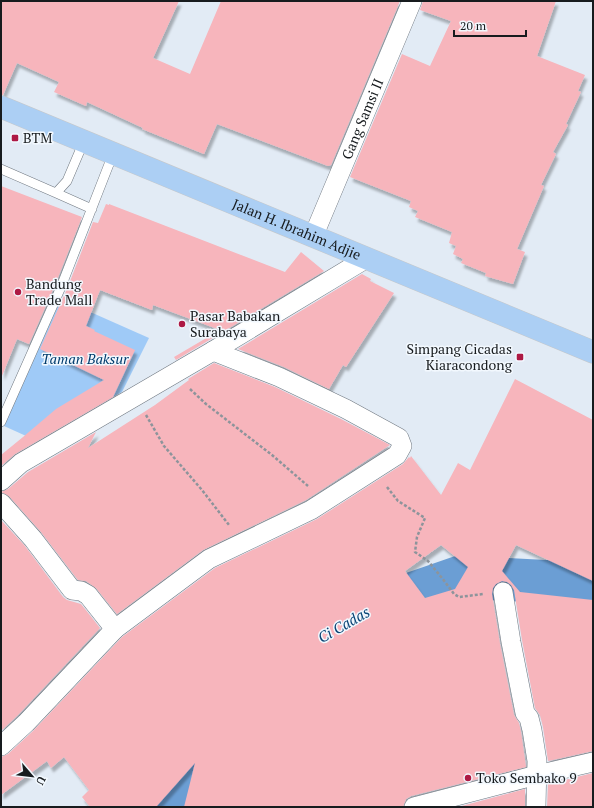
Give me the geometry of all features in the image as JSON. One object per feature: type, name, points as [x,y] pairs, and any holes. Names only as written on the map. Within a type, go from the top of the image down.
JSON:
[{"type":"main road","name":"Jalan H. Ibrahim Adjie","points":[[1,107],[593,352]]},
{"type":"street","name":"Gang Samsi II","points":[[313,237],[412,1]]},
{"type":"street","points":[[1,481],[21,463],[213,351],[367,258]]},
{"type":"street","points":[[1,746],[26,723],[115,629],[209,560],[311,510],[397,455],[402,446],[399,438],[346,409],[285,380],[213,351]]},
{"type":"street","points":[[1,503],[33,539],[72,590],[81,591],[88,595],[115,629]]},
{"type":"street","points":[[503,592],[525,713],[529,718],[537,761],[536,807]]},
{"type":"street","points":[[414,807],[537,774],[593,762]]},
{"type":"lane","points":[[56,193],[67,181],[84,141]]},
{"type":"lane","points":[[1,422],[61,287],[114,153]]},
{"type":"lane","points":[[1,169],[92,209]]},
{"type":"path","points":[[174,374],[206,404],[272,455],[326,501]]},
{"type":"path","points":[[135,397],[164,446],[202,490],[243,543]]},
{"type":"path","points":[[374,470],[398,501],[425,518],[417,537],[415,552],[428,561],[451,592],[459,597],[503,592]]},
{"type":"green space","name":"Taman Baksur","points":[[61,299],[149,338],[122,392],[35,440],[4,426]]},
{"type":"building","points":[[1,1],[179,1],[153,58],[190,74],[221,1],[400,1],[331,165],[328,166],[217,124],[204,154],[142,129],[143,128],[87,102],[86,106],[54,92],[59,82],[17,63],[3,95],[1,95]]},
{"type":"building","points":[[423,1],[556,1],[537,56],[585,75],[578,91],[581,92],[566,124],[568,125],[553,152],[556,154],[541,185],[544,186],[517,249],[525,252],[513,284],[485,276],[486,273],[461,263],[463,259],[453,254],[456,246],[449,243],[452,232],[415,217],[418,211],[409,207],[411,201],[350,177],[402,54],[430,66],[451,21],[420,10]]},
{"type":"building","name":"Bandung Trade Mall","points":[[1,186],[82,217],[55,285],[29,344],[17,339],[2,376]]},
{"type":"building","points":[[106,204],[285,272],[301,252],[324,271],[176,360],[174,357],[220,330],[153,305],[152,310],[100,290],[86,326],[135,350],[113,397],[15,454],[1,466],[1,455],[56,409],[104,380],[40,349],[67,289],[93,222],[98,223]]},
{"type":"building","points":[[362,274],[371,279],[370,281],[394,293],[346,367],[343,365],[329,389],[284,367],[238,349]]},
{"type":"building","points":[[214,363],[275,387],[390,445],[306,500],[203,550],[117,614],[96,588],[86,581],[78,580],[41,532],[9,496],[1,492],[8,489],[28,472],[96,432],[88,448],[155,405],[189,380],[188,379]]},
{"type":"building","points":[[515,379],[593,420],[593,581],[516,545],[502,571],[520,592],[593,600],[593,751],[548,761],[543,727],[540,715],[535,708],[514,590],[507,582],[502,581],[496,584],[493,588],[492,594],[514,715],[519,723],[521,732],[526,767],[411,796],[406,799],[403,807],[184,807],[195,763],[156,807],[90,807],[82,797],[89,790],[64,757],[51,768],[47,761],[1,795],[1,757],[8,754],[33,731],[122,637],[215,568],[317,519],[403,464],[411,456],[441,495],[458,463],[470,470]],"holes":[[[441,545],[468,567],[455,589],[425,598],[405,571]]]},
{"type":"building","points":[[1,520],[25,546],[63,597],[67,600],[81,604],[100,628],[1,731]]},
{"type":"building","points":[[593,773],[593,807],[547,807],[548,784]]},
{"type":"building","points":[[525,789],[525,807],[458,807]]},
{"type":"waterway","name":"Ci Cadas","points":[[366,613],[382,604],[460,577],[593,584]]},
{"type":"waterway","name":"Ci Cadas","points":[[164,807],[191,765],[225,731]]},
{"type":"place","name":"BTM","points":[[15,138]]},
{"type":"place","name":"Bandung Trade Mall","points":[[18,292]]},
{"type":"place","name":"Pasar Babakan Surabaya","points":[[182,324]]},
{"type":"place","name":"Simpang Cicadas Kiaracondong","points":[[520,357]]},
{"type":"place","name":"Toko Sembako 9","points":[[468,778]]}]
